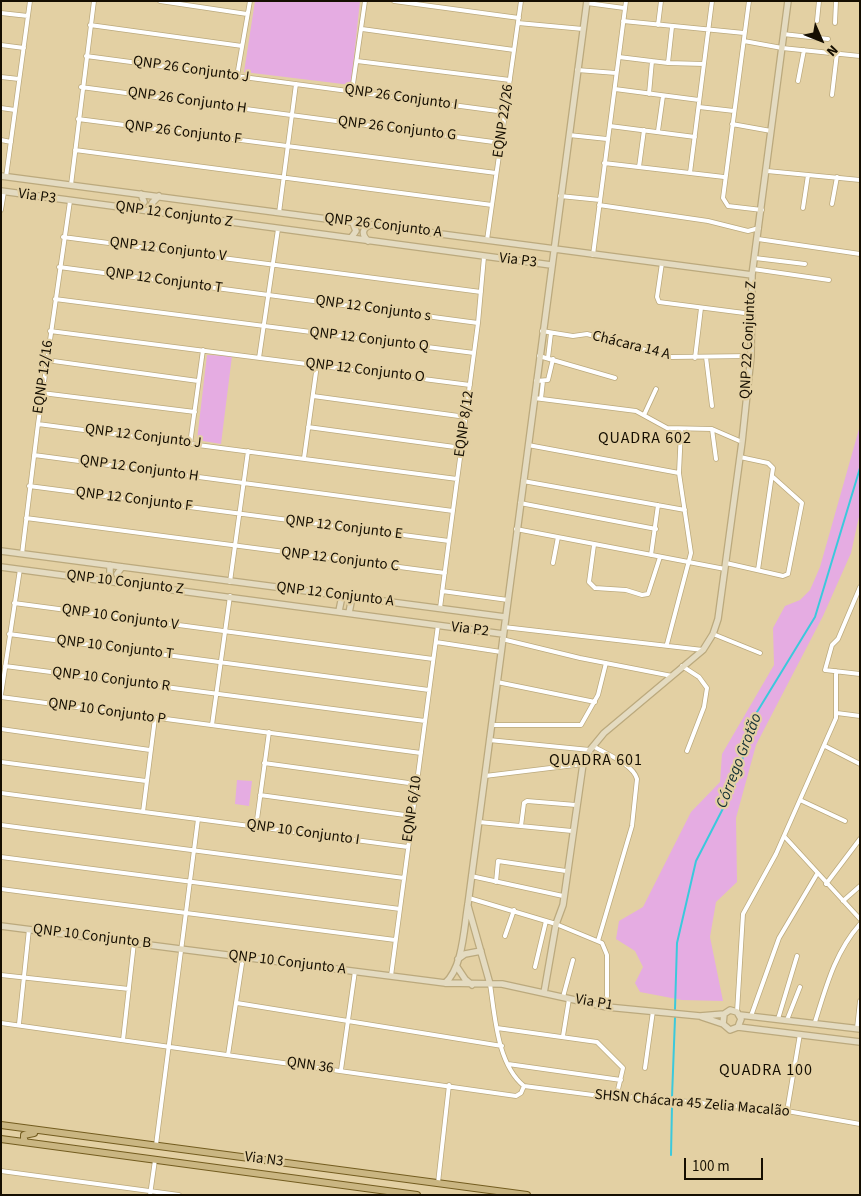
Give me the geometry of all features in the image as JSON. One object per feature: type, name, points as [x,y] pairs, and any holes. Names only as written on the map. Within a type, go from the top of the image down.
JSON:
[{"type":"main road","name":"Via N3","points":[[1,1125],[500,1193],[527,1195]]},
{"type":"main road","points":[[1,1135],[15,1136],[18,1131],[15,1127]]},
{"type":"main road","points":[[26,1142],[23,1138],[27,1133],[61,1137],[80,1136]]},
{"type":"main road","name":"Via N3","points":[[1,1139],[266,1173],[362,1191],[417,1195]]},
{"type":"main road","points":[[188,1164],[251,1168],[255,1163],[252,1158]]},
{"type":"main road","points":[[266,1173],[262,1169],[266,1164],[301,1169],[325,1168]]},
{"type":"street","points":[[4,176],[11,142],[30,1]]},
{"type":"street","points":[[71,185],[94,1]]},
{"type":"street","points":[[160,1],[248,14]]},
{"type":"street","points":[[237,76],[250,1]]},
{"type":"street","points":[[352,92],[365,1]]},
{"type":"street","points":[[394,1],[519,18]]},
{"type":"street","name":"EQNP 22/26","points":[[487,240],[521,1]]},
{"type":"street","points":[[593,255],[626,1]]},
{"type":"street","points":[[658,25],[661,1]]},
{"type":"street","points":[[690,173],[712,1]]},
{"type":"street","points":[[749,1],[724,178],[723,198],[724,204],[728,206],[762,210]]},
{"type":"street","name":"QNP 22 Conjunto Z","points":[[544,992],[563,896],[583,764],[591,748],[604,733],[703,650],[713,634],[721,607],[751,356],[753,272],[769,171],[771,131],[788,1]]},
{"type":"street","points":[[818,22],[819,1]]},
{"type":"street","points":[[835,23],[836,1]]},
{"type":"street","points":[[537,399],[536,382],[542,331],[587,2],[624,8]]},
{"type":"street","points":[[1,13],[28,16]]},
{"type":"street","points":[[623,20],[672,27],[744,33]]},
{"type":"street","points":[[518,23],[583,29]]},
{"type":"street","points":[[90,25],[242,46]]},
{"type":"street","points":[[668,64],[672,27]]},
{"type":"street","points":[[362,29],[514,50]]},
{"type":"street","points":[[784,34],[828,39]]},
{"type":"street","points":[[744,41],[782,48],[860,56]]},
{"type":"street","points":[[1,45],[24,48]]},
{"type":"street","points":[[798,82],[804,50]]},
{"type":"street","points":[[832,95],[837,53]]},
{"type":"street","name":"QNP 26 Conjunto J","points":[[86,56],[296,84]]},
{"type":"street","points":[[619,57],[668,64],[704,64]]},
{"type":"street","points":[[357,60],[510,80]]},
{"type":"street","points":[[649,94],[652,62]]},
{"type":"street","points":[[578,70],[616,73]]},
{"type":"street","points":[[1,76],[19,79]]},
{"type":"street","points":[[279,213],[296,84]]},
{"type":"street","name":"QNP 26 Conjunto I","points":[[296,84],[505,112]]},
{"type":"street","name":"QNP 26 Conjunto H","points":[[82,87],[292,116]]},
{"type":"street","points":[[615,89],[700,100]]},
{"type":"street","points":[[658,131],[663,96]]},
{"type":"street","points":[[699,107],[734,111]]},
{"type":"street","points":[[1,108],[15,110]]},
{"type":"street","name":"QNP 26 Conjunto G","points":[[292,116],[501,143]]},
{"type":"street","name":"QNP 26 Conjunto F","points":[[78,119],[496,173]]},
{"type":"street","points":[[732,124],[771,131]]},
{"type":"street","points":[[610,126],[658,131],[695,138]]},
{"type":"street","points":[[639,167],[644,130]]},
{"type":"street","points":[[569,135],[607,138]]},
{"type":"street","points":[[1,140],[11,142]]},
{"type":"street","points":[[75,150],[492,205]]},
{"type":"street","points":[[604,164],[724,178]]},
{"type":"street","points":[[769,171],[860,180]]},
{"type":"street","points":[[803,208],[808,175]]},
{"type":"street","name":"Via P3","points":[[4,176],[159,196]]},
{"type":"street","points":[[832,204],[837,177]]},
{"type":"street","points":[[1,210],[3,192]]},
{"type":"street","name":"Via P3","points":[[3,192],[70,201]]},
{"type":"street","points":[[136,210],[144,202],[140,194]]},
{"type":"street","points":[[154,212],[152,203],[159,196]]},
{"type":"street","name":"QNP 26 Conjunto A","points":[[159,196],[487,240]]},
{"type":"street","points":[[560,196],[708,221],[748,231],[758,239],[860,254]]},
{"type":"street","name":"QNP 12 Conjunto Z","points":[[70,201],[368,241]]},
{"type":"street","name":"EQNP 12/16","points":[[22,554],[50,330],[70,201]]},
{"type":"street","points":[[351,238],[356,231],[353,222]]},
{"type":"street","points":[[368,241],[364,237],[363,231],[371,224]]},
{"type":"street","points":[[748,231],[760,228]]},
{"type":"street","points":[[259,358],[278,229]]},
{"type":"street","name":"QNP 12 Conjunto V","points":[[63,237],[481,292]]},
{"type":"street","name":"Via P3","points":[[487,240],[662,264],[753,272]]},
{"type":"street","name":"Via P3","points":[[368,241],[551,265]]},
{"type":"street","name":"EQNP 8/12","points":[[440,608],[478,323],[484,257]]},
{"type":"street","points":[[755,258],[804,264]]},
{"type":"street","points":[[662,264],[657,297],[659,302],[752,314]]},
{"type":"street","name":"QNP 12 Conjunto T","points":[[59,267],[268,296]]},
{"type":"street","points":[[753,272],[829,280]]},
{"type":"street","name":"QNP 12 Conjunto s","points":[[268,296],[478,323]]},
{"type":"street","name":"QNP 12 Conjunto Q","points":[[55,299],[474,353]]},
{"type":"street","points":[[695,358],[701,308]]},
{"type":"street","name":"QNP 12 Conjunto O","points":[[50,330],[470,385]]},
{"type":"street","name":"Chácara 14 A","points":[[542,331],[573,336],[587,334],[664,356],[695,358],[751,356]]},
{"type":"street","points":[[536,382],[548,380],[551,358],[551,333]]},
{"type":"street","points":[[190,444],[203,350]]},
{"type":"street","points":[[539,356],[616,378]]},
{"type":"street","points":[[706,358],[712,406]]},
{"type":"street","points":[[46,360],[198,382]]},
{"type":"street","points":[[304,458],[317,365]]},
{"type":"street","points":[[391,976],[445,983],[452,977],[457,967],[479,822],[528,445],[537,399],[543,381]]},
{"type":"street","points":[[644,415],[656,389]]},
{"type":"street","points":[[42,392],[195,412]]},
{"type":"street","points":[[313,396],[466,417]]},
{"type":"street","points":[[537,399],[628,410],[644,415],[662,427],[681,430],[712,429],[742,442]]},
{"type":"street","name":"QNP 12 Conjunto J","points":[[38,424],[457,479]]},
{"type":"street","points":[[308,427],[462,448]]},
{"type":"street","points":[[712,429],[716,459]]},
{"type":"street","points":[[667,644],[690,562],[691,543],[679,474],[681,430]]},
{"type":"street","points":[[528,445],[679,474]]},
{"type":"street","points":[[230,582],[248,451]]},
{"type":"street","name":"QNP 12 Conjunto H","points":[[34,455],[453,510]]},
{"type":"street","points":[[740,457],[768,463],[772,468],[758,570]]},
{"type":"street","points":[[516,529],[660,557],[758,570],[787,576],[802,507],[801,500],[772,477]]},
{"type":"street","points":[[523,481],[686,510]]},
{"type":"street","name":"QNP 12 Conjunto F","points":[[29,486],[240,514]]},
{"type":"street","points":[[520,503],[656,529]]},
{"type":"street","points":[[651,555],[658,505]]},
{"type":"street","name":"QNP 12 Conjunto E","points":[[240,514],[449,541]]},
{"type":"street","name":"QNP 12 Conjunto C","points":[[26,518],[445,573]]},
{"type":"street","points":[[553,563],[558,537]]},
{"type":"street","points":[[594,545],[589,582],[595,588],[626,590],[642,595],[648,594],[660,557]]},
{"type":"street","points":[[1,551],[22,554]]},
{"type":"street","name":"QNP 12 Conjunto A","points":[[22,554],[440,608]]},
{"type":"street","points":[[106,580],[110,574],[110,565]]},
{"type":"street","points":[[1,567],[20,569],[1,696]]},
{"type":"street","points":[[120,582],[117,574],[122,567]]},
{"type":"street","name":"QNP 10 Conjunto Z","points":[[20,569],[339,611]]},
{"type":"street","points":[[860,587],[838,639],[832,645],[826,670],[860,674]]},
{"type":"street","points":[[442,591],[508,600]]},
{"type":"street","points":[[212,725],[230,596]]},
{"type":"street","points":[[339,611],[342,596]]},
{"type":"street","points":[[349,613],[352,597]]},
{"type":"street","name":"QNP 10 Conjunto V","points":[[14,603],[433,659]]},
{"type":"street","name":"Via P2","points":[[440,608],[505,617]]},
{"type":"street","name":"Via P2","points":[[339,611],[503,633]]},
{"type":"street","name":"EQNP 6/10","points":[[391,976],[438,625]]},
{"type":"street","points":[[503,633],[667,644],[703,650]]},
{"type":"street","points":[[503,633],[606,663],[672,676]]},
{"type":"street","name":"QNP 10 Conjunto T","points":[[9,634],[429,690]]},
{"type":"street","points":[[713,634],[760,653]]},
{"type":"street","points":[[436,642],[501,652]]},
{"type":"street","points":[[491,725],[577,727],[584,722],[595,702],[606,663]]},
{"type":"street","name":"QNP 10 Conjunto R","points":[[5,666],[425,721]]},
{"type":"street","points":[[682,666],[699,677],[707,688],[707,695],[687,750]]},
{"type":"street","points":[[738,1027],[741,1019],[738,1013],[743,914],[769,869],[825,746],[837,713],[836,672]]},
{"type":"street","points":[[497,682],[595,702]]},
{"type":"street","name":"QNP 10 Conjunto P","points":[[1,696],[421,753]]},
{"type":"street","points":[[837,713],[860,716]]},
{"type":"street","points":[[143,812],[155,718]]},
{"type":"street","points":[[1,729],[150,750]]},
{"type":"street","points":[[256,826],[268,732]]},
{"type":"street","points":[[489,740],[591,748],[627,766],[636,775],[632,826],[598,941]]},
{"type":"street","points":[[825,746],[860,764]]},
{"type":"street","points":[[1,762],[146,781]]},
{"type":"street","points":[[264,763],[416,784]]},
{"type":"street","points":[[485,776],[583,764]]},
{"type":"street","name":"QNP 10 Conjunto I","points":[[1,793],[408,847]]},
{"type":"street","points":[[260,795],[412,816]]},
{"type":"street","points":[[800,800],[844,821]]},
{"type":"street","points":[[521,826],[524,803],[529,801],[576,805]]},
{"type":"street","points":[[156,1145],[183,949],[198,820]]},
{"type":"street","points":[[479,822],[572,831]]},
{"type":"street","points":[[1,825],[404,878]]},
{"type":"street","points":[[784,836],[860,919]]},
{"type":"street","points":[[826,884],[860,839]]},
{"type":"street","points":[[1,857],[400,909]]},
{"type":"street","points":[[496,882],[498,861],[566,872]]},
{"type":"street","points":[[752,1016],[779,938],[817,874]]},
{"type":"street","points":[[471,876],[563,896]]},
{"type":"street","points":[[843,901],[860,886]]},
{"type":"street","points":[[1,889],[396,940]]},
{"type":"street","points":[[468,901],[514,910],[556,924],[602,944],[607,955],[607,1007]]},
{"type":"street","points":[[468,901],[490,984],[502,1046],[508,1064],[518,1081],[524,1086]]},
{"type":"street","points":[[506,936],[514,910]]},
{"type":"street","points":[[535,967],[546,921]]},
{"type":"street","points":[[815,1022],[836,961],[851,934],[860,924]]},
{"type":"street","name":"QNP 10 Conjunto B","points":[[1,926],[183,949]]},
{"type":"street","points":[[19,1024],[30,930]]},
{"type":"street","points":[[123,1040],[134,943]]},
{"type":"street","name":"QNP 10 Conjunto A","points":[[183,949],[391,976]]},
{"type":"street","points":[[458,959],[465,954],[480,952]]},
{"type":"street","points":[[778,1019],[797,956]]},
{"type":"street","points":[[228,1055],[243,957]]},
{"type":"street","points":[[563,1036],[566,998],[573,960]]},
{"type":"street","points":[[457,967],[465,979],[475,985],[486,970]]},
{"type":"street","points":[[341,1070],[355,971]]},
{"type":"street","points":[[1,975],[129,989]]},
{"type":"street","name":"Via P1","points":[[445,983],[464,985],[490,984],[544,992],[607,1007],[653,1012],[700,1016],[724,1014],[730,1010],[752,1016],[859,1028]]},
{"type":"street","points":[[787,1020],[800,988]]},
{"type":"street","points":[[859,1028],[860,1001]]},
{"type":"street","points":[[237,1003],[502,1046]]},
{"type":"street","points":[[645,1068],[653,1012]]},
{"type":"street","points":[[723,1024],[724,1014]]},
{"type":"street","name":"Via P1","points":[[700,1016],[723,1024],[730,1030],[738,1027],[860,1042]]},
{"type":"street","name":"QNN 36","points":[[1,1023],[19,1024],[516,1096],[521,1093],[524,1086]]},
{"type":"street","points":[[497,1028],[592,1040],[603,1046],[623,1068],[616,1098]]},
{"type":"street","points":[[787,1111],[800,1034]]},
{"type":"street","points":[[508,1064],[621,1080]]},
{"type":"street","points":[[438,1184],[449,1085]]},
{"type":"street","name":"SHSN Chácara 45 Zelia Macalão","points":[[524,1086],[616,1098],[636,1097],[787,1111],[860,1124]]},
{"type":"street","points":[[150,1193],[154,1160]]},
{"type":"street","points":[[1,1171],[150,1193],[178,1195]]},
{"type":"shaded area","points":[[255,1],[360,1],[351,85],[244,72]]},
{"type":"shaded area","points":[[207,355],[232,356],[221,444],[197,440]]},
{"type":"shaded area","points":[[860,390],[860,512],[851,553],[823,616],[756,745],[736,818],[737,882],[716,902],[710,937],[723,1001],[682,1000],[640,992],[635,983],[643,967],[635,951],[616,939],[619,921],[643,907],[691,812],[720,782],[722,754],[774,665],[773,628],[785,606],[800,600],[810,590],[820,567],[859,429]]},
{"type":"shaded area","points":[[237,780],[252,781],[249,806],[235,804]]},
{"type":"waterway","name":"Córrego Grotão","points":[[675,1009],[677,943],[696,861],[733,789],[757,712],[815,617],[860,468]]},
{"type":"waterway","name":"Córrego Grotão","points":[[672,1097],[675,1018]]},
{"type":"waterway","name":"Córrego Grotão","points":[[671,1155],[672,1106]]},
{"type":"district","name":"QUADRA 602","points":[[645,439]]},
{"type":"district","name":"QUADRA 601","points":[[596,761]]},
{"type":"district","name":"QUADRA 100","points":[[766,1071]]}]
